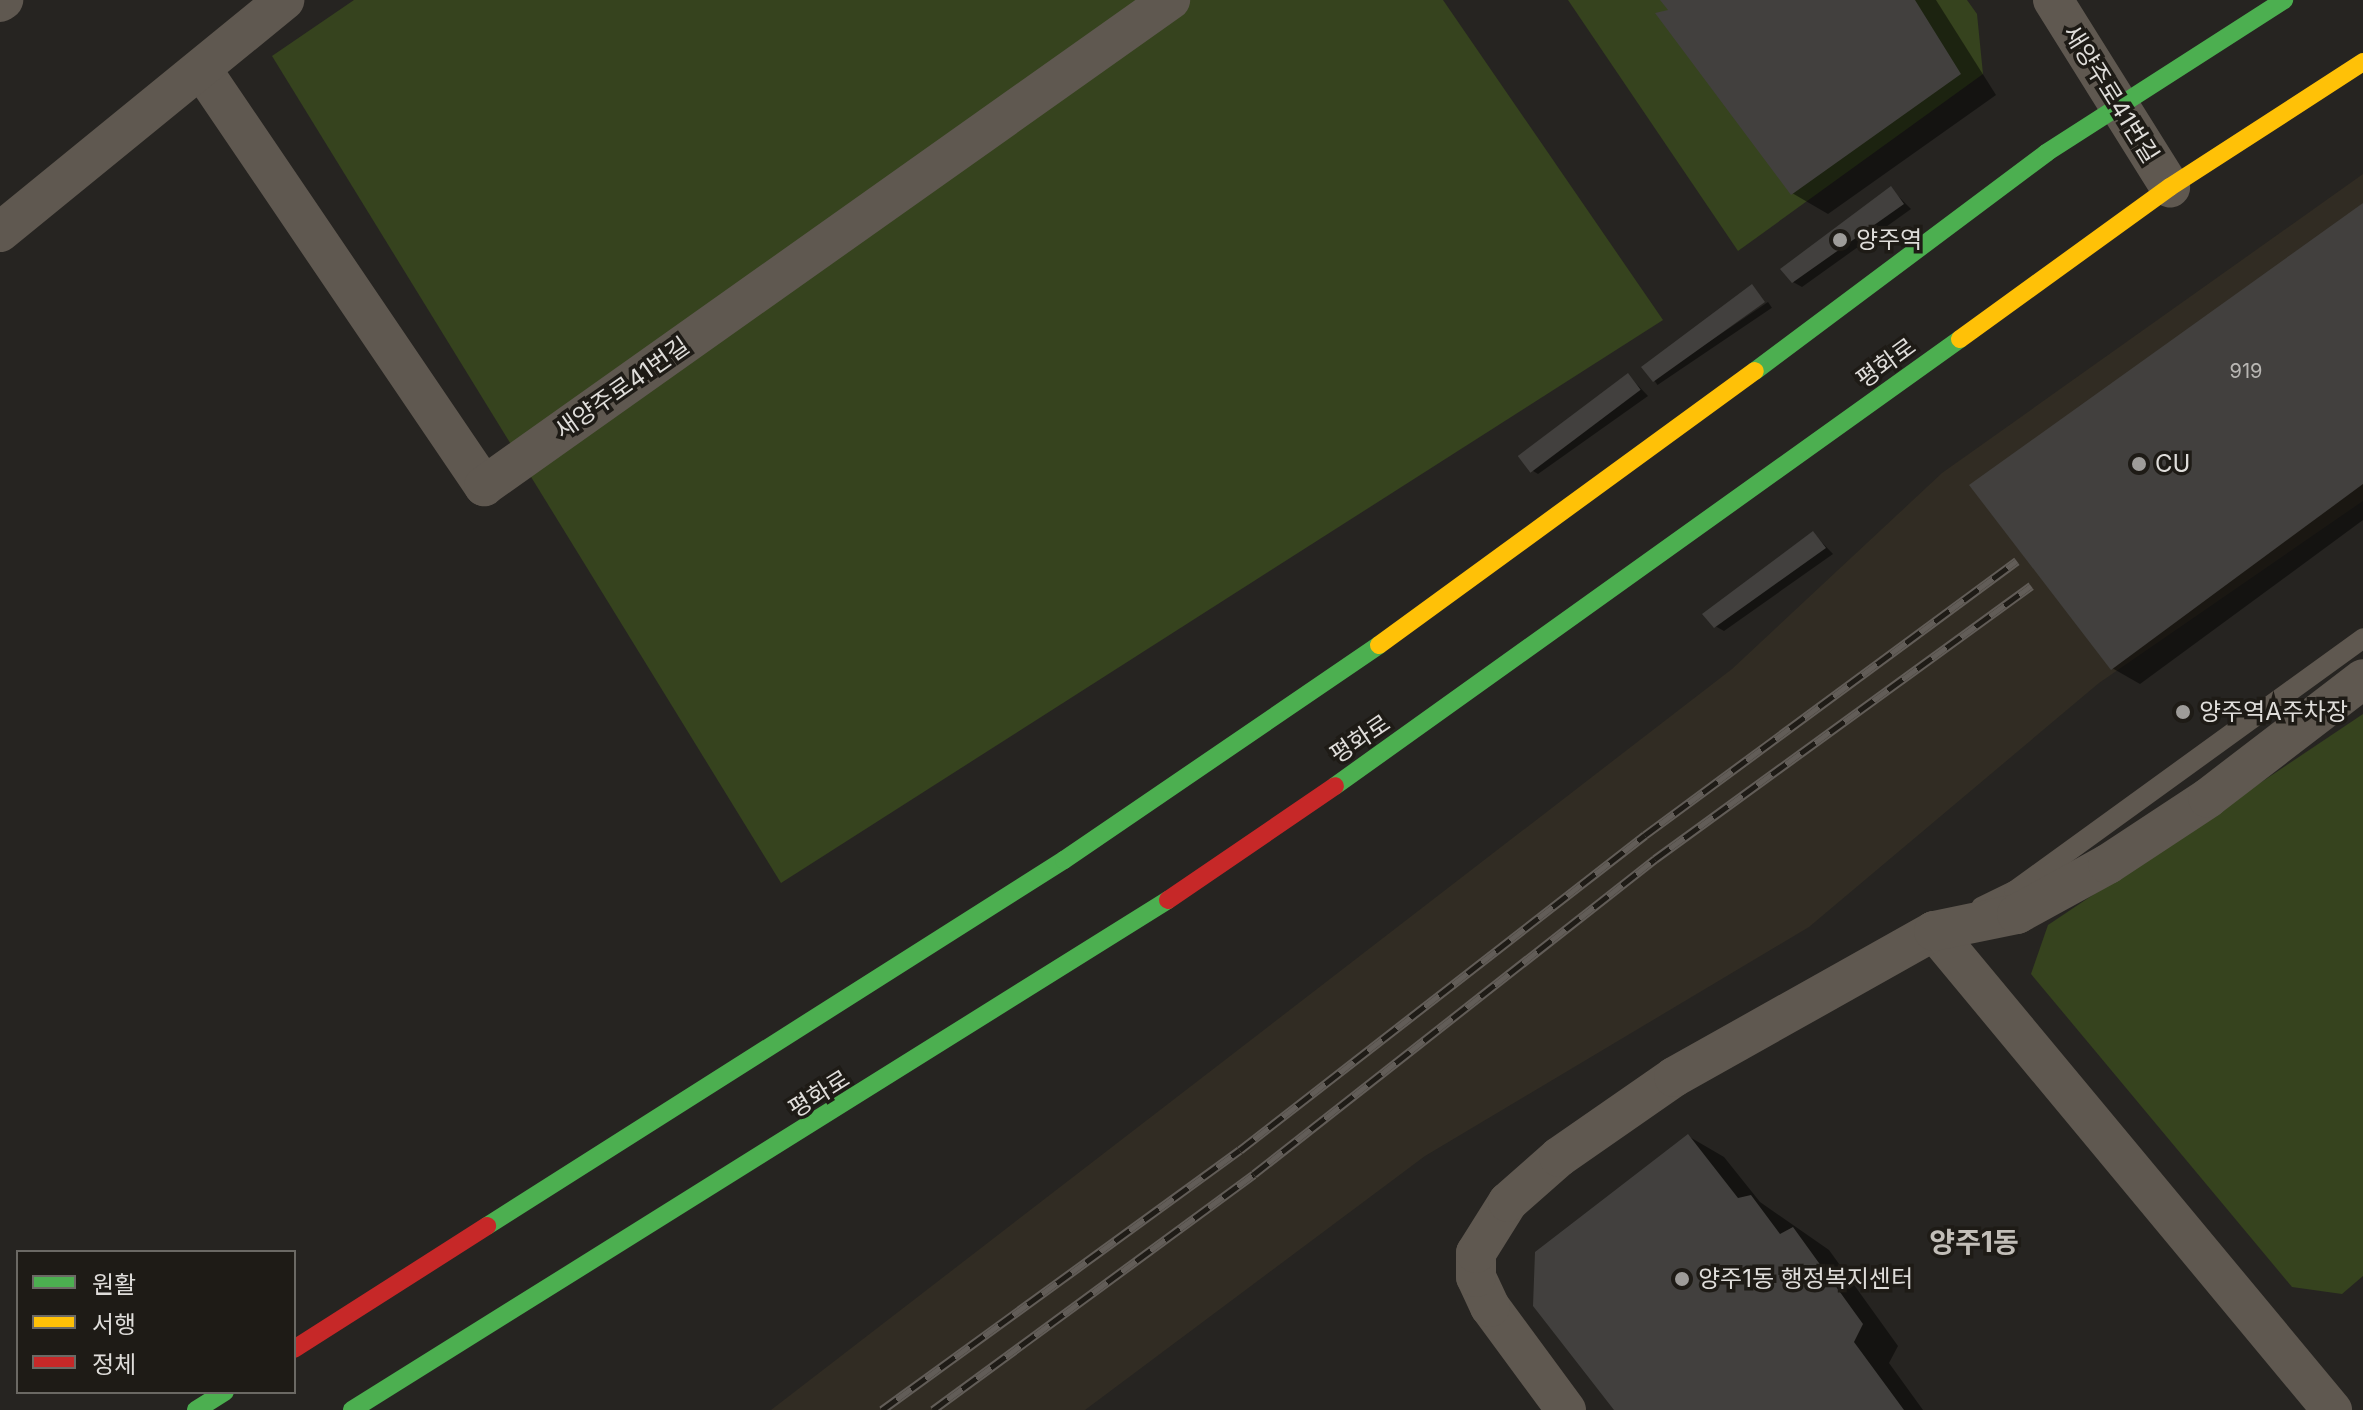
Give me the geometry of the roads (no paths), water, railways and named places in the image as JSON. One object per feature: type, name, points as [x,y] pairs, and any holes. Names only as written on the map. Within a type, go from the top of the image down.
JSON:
[{"type":"main road","points":[[296,1348],[1064,860],[1489,570],[2117,103],[2284,0]]},
{"type":"main road","name":"평화로","points":[[352,1410],[1064,972],[1514,663],[2170,187],[2363,62]]},
{"type":"main road","points":[[196,1410],[222,1394]]},
{"type":"street","points":[[0,232],[284,0]]},
{"type":"street","name":"새양주로41번길","points":[[202,70],[484,486],[1170,0]]},
{"type":"street","name":"새양주로41번길","points":[[2053,0],[2170,187]]},
{"type":"street","points":[[1566,1410],[1490,1307],[1476,1277],[1476,1253],[1489,1222],[1559,1157],[1674,1077],[1934,931],[2017,914],[2108,864],[2208,798],[2363,679]]},
{"type":"street","points":[[1934,931],[2332,1410]]},
{"type":"lane","points":[[1934,931],[2014,891],[2363,638]]},
{"type":"railway","points":[[882,1410],[1240,1150],[1645,835],[2017,561]]},
{"type":"railway","points":[[933,1410],[1254,1174],[1655,859],[2031,586]]},
{"type":"place","name":"양주역","points":[[1840,240]]},
{"type":"place","name":"CU","points":[[2139,464]]},
{"type":"place","name":"양주역A주차장","points":[[2183,712]]},
{"type":"place","name":"양주1동 행정복지센터","points":[[1682,1279]]},
{"type":"district","name":"양주1동","points":[[1974,1242]]}]
